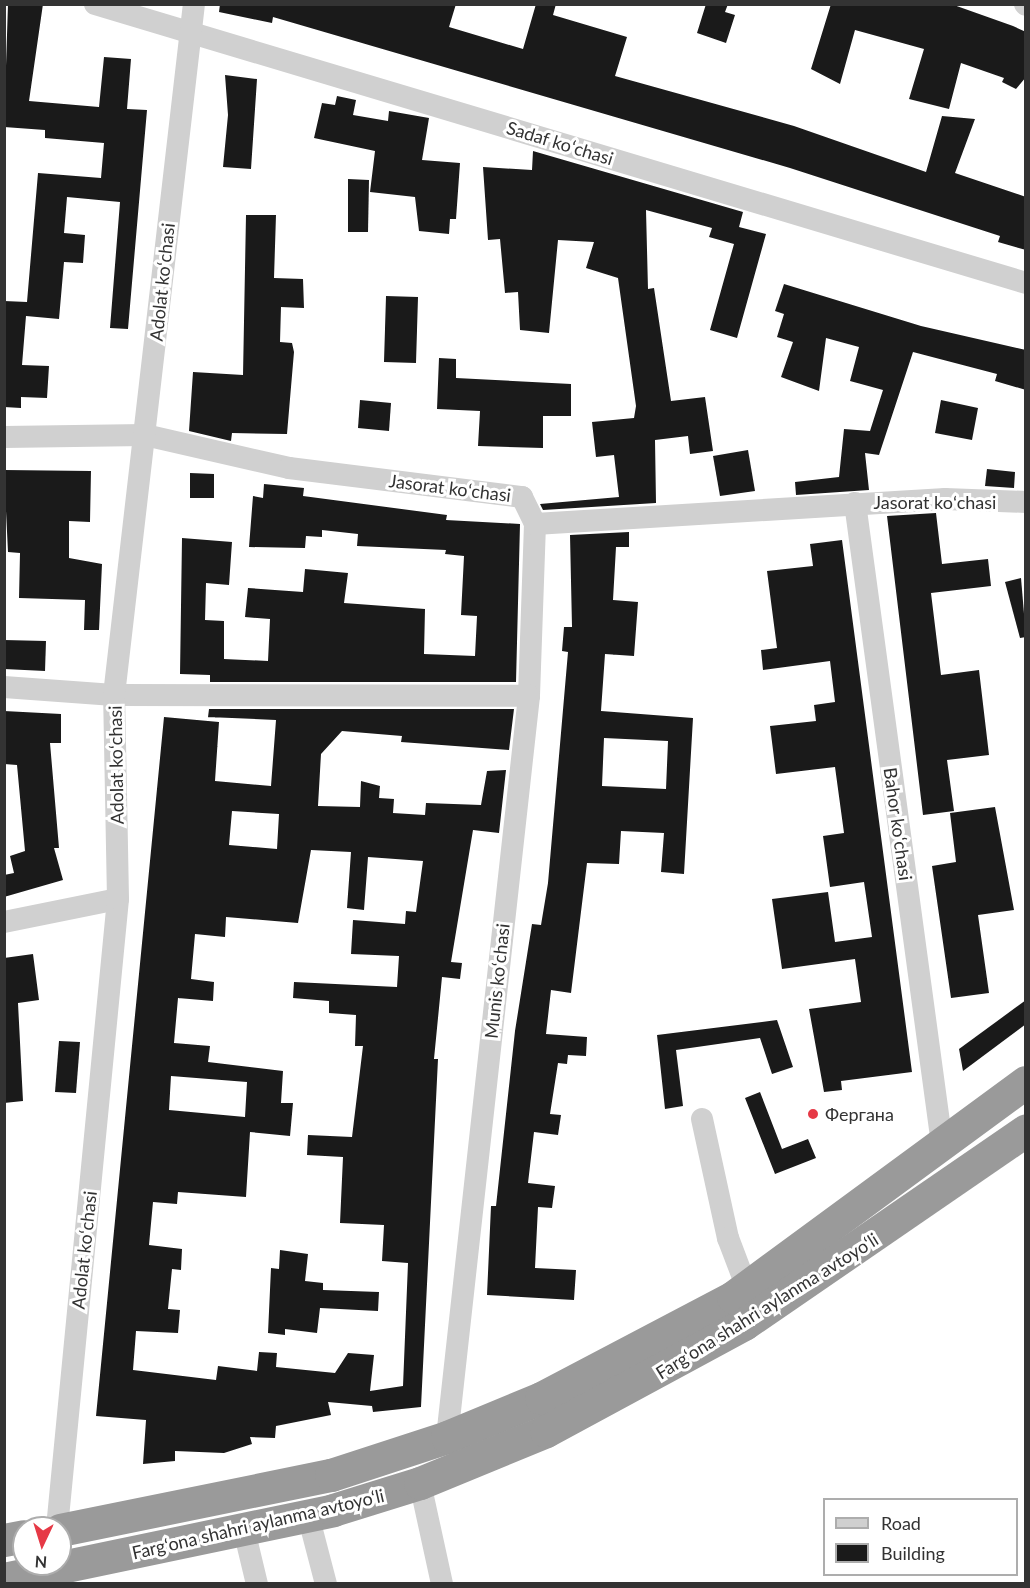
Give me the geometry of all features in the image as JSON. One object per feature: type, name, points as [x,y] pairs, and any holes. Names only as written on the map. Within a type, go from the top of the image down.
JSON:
[{"type":"highway","name":"Farg‘ona shahri aylanma avtoyo‘li","points":[[72,1526],[331,1475],[447,1437],[623,1358],[747,1288],[1026,1082]]},
{"type":"highway","name":"Farg‘ona shahri aylanma avtoyo‘li","points":[[72,1573],[309,1515],[420,1483],[546,1431],[692,1356],[810,1283],[1026,1130]]},
{"type":"highway","name":"Farg‘ona shahri aylanma avtoyo‘li","points":[[4,1579],[59,1576]]},
{"type":"street","name":"Sadaf koʻchasi","points":[[95,4],[1026,283]]},
{"type":"street","name":"Adolat koʻchasi","points":[[60,1516],[118,899],[114,695],[194,4]]},
{"type":"street","name":"Jasorat koʻchasi","points":[[4,437],[145,435],[289,468],[522,497],[535,524],[855,503],[1026,502]]},
{"type":"street","name":"Bahor koʻchasi","points":[[855,503],[942,1144]]},
{"type":"street","name":"Munis koʻchasi","points":[[447,1437],[529,696],[535,524]]},
{"type":"street","points":[[4,687],[114,695],[529,696]]},
{"type":"street","points":[[4,922],[118,899]]},
{"type":"street","points":[[702,1119],[728,1238],[747,1288]]},
{"type":"street","points":[[420,1483],[442,1584]]},
{"type":"street","points":[[309,1515],[326,1584]]},
{"type":"street","points":[[244,1530],[257,1584]]},
{"type":"building","points":[[8,4],[43,4],[29,101],[99,107],[104,57],[131,59],[127,109],[147,110],[128,329],[110,328],[120,202],[67,197],[64,233],[85,235],[83,263],[64,262],[59,319],[26,316],[22,365],[49,366],[47,398],[21,397],[21,408],[4,407],[4,301],[27,302],[38,173],[101,178],[104,143],[45,138],[45,130],[4,127]]},
{"type":"building","points":[[220,4],[456,4],[449,27],[523,49],[536,4],[556,4],[553,15],[627,37],[615,76],[794,126],[926,172],[942,116],[975,119],[955,173],[1026,197],[1026,250],[998,242],[1000,236],[790,168],[273,17],[272,23],[219,12]]},
{"type":"building","points":[[706,4],[728,4],[725,12],[735,15],[726,43],[697,33]]},
{"type":"building","points":[[831,4],[951,4],[1013,26],[1026,32],[1026,77],[1016,89],[1002,82],[1004,78],[961,63],[949,109],[909,99],[924,49],[855,30],[840,84],[811,69]]},
{"type":"building","points":[[225,75],[257,79],[251,169],[223,167],[228,115]]},
{"type":"building","points":[[337,96],[356,100],[353,115],[388,121],[389,111],[429,118],[422,160],[460,163],[456,219],[450,219],[449,234],[419,231],[415,197],[370,192],[375,151],[314,138],[322,103],[335,105]]},
{"type":"building","points":[[533,151],[743,212],[739,227],[766,234],[737,338],[710,330],[734,244],[709,237],[712,228],[646,210],[648,289],[654,288],[671,401],[705,397],[713,451],[690,454],[688,436],[655,440],[656,503],[543,510],[540,504],[619,497],[614,455],[596,457],[592,422],[634,418],[636,406],[618,278],[586,268],[594,242],[558,240],[549,333],[520,330],[518,292],[505,293],[500,239],[488,240],[483,167],[532,170]]},
{"type":"building","points":[[348,179],[369,180],[368,232],[348,232]]},
{"type":"building","points":[[246,215],[276,215],[274,278],[303,279],[304,308],[281,307],[280,342],[292,343],[294,352],[287,434],[232,433],[231,441],[189,431],[193,372],[243,375]]},
{"type":"building","points":[[784,284],[921,326],[1026,350],[1026,390],[995,381],[997,374],[913,352],[879,455],[865,453],[869,490],[796,495],[795,482],[839,477],[844,429],[870,431],[883,390],[850,381],[859,347],[826,338],[819,391],[781,377],[793,342],[777,337],[784,314],[775,311]]},
{"type":"building","points":[[386,296],[418,297],[416,363],[384,362]]},
{"type":"building","points":[[439,358],[456,359],[456,378],[571,384],[571,416],[543,416],[543,448],[478,446],[480,411],[437,409]]},
{"type":"building","points":[[360,400],[391,403],[389,431],[358,428]]},
{"type":"building","points":[[941,400],[978,408],[972,440],[935,433]]},
{"type":"building","points":[[748,450],[755,491],[720,496],[713,456]]},
{"type":"building","points":[[987,469],[1015,472],[1014,488],[985,486]]},
{"type":"building","points":[[4,470],[91,471],[90,522],[69,521],[69,558],[102,564],[99,630],[84,630],[85,600],[19,598],[20,553],[8,552]]},
{"type":"building","points":[[190,473],[214,474],[214,498],[190,498]]},
{"type":"building","points":[[264,484],[304,488],[303,496],[447,515],[446,520],[520,524],[516,682],[210,682],[210,675],[180,674],[182,538],[232,542],[229,585],[206,583],[205,620],[224,621],[224,659],[268,661],[270,619],[245,617],[248,588],[303,592],[305,569],[348,573],[344,603],[425,609],[424,654],[475,656],[477,616],[461,615],[464,556],[445,554],[446,550],[357,546],[358,534],[322,530],[322,537],[306,536],[305,548],[249,547],[253,496],[263,498]]},
{"type":"building","points":[[936,513],[942,564],[988,559],[991,586],[931,593],[941,675],[979,670],[989,755],[947,760],[954,811],[923,815],[887,516]]},
{"type":"building","points":[[629,532],[629,547],[616,547],[613,600],[638,602],[634,656],[605,654],[601,711],[693,718],[684,874],[661,872],[664,833],[621,831],[619,864],[587,863],[571,993],[551,990],[546,1034],[587,1037],[586,1056],[568,1055],[567,1064],[558,1063],[550,1114],[561,1115],[558,1135],[534,1132],[528,1183],[555,1186],[552,1208],[538,1207],[535,1268],[576,1270],[574,1300],[487,1295],[491,1206],[496,1206],[515,1031],[532,924],[541,925],[548,883],[568,652],[562,651],[564,627],[572,627],[570,535]],"holes":[[[604,738],[668,741],[666,789],[602,786]]]},
{"type":"building","points":[[842,540],[912,1072],[841,1081],[842,1090],[824,1092],[809,1009],[861,1002],[855,959],[782,969],[772,899],[828,892],[835,942],[872,937],[864,882],[830,887],[823,836],[844,833],[835,767],[776,774],[770,726],[816,721],[814,705],[835,702],[830,661],[763,670],[761,650],[777,648],[767,571],[813,566],[810,544]]},
{"type":"building","points":[[1021,578],[1026,637],[1020,638],[1005,582]]},
{"type":"building","points":[[4,640],[46,641],[45,671],[4,669]]},
{"type":"building","points":[[209,709],[514,709],[509,750],[401,742],[402,736],[342,731],[321,754],[318,806],[360,807],[361,781],[380,786],[379,798],[394,799],[393,813],[425,815],[426,803],[481,805],[487,771],[506,770],[499,833],[473,830],[451,962],[462,963],[460,979],[442,977],[434,1059],[438,1059],[421,1407],[373,1412],[372,1406],[328,1402],[331,1415],[276,1426],[275,1438],[250,1437],[252,1444],[224,1453],[175,1451],[175,1461],[143,1464],[146,1420],[96,1416],[164,717],[219,722],[215,781],[271,786],[276,720],[208,717]],"holes":[[[232,811],[279,814],[277,849],[229,845]],[[311,850],[351,852],[347,908],[364,910],[368,857],[423,861],[416,912],[406,911],[405,924],[353,920],[351,954],[399,956],[397,987],[294,982],[293,998],[329,1001],[329,1013],[356,1015],[355,1046],[363,1046],[352,1137],[308,1135],[307,1155],[343,1157],[340,1223],[384,1225],[382,1261],[408,1263],[403,1386],[370,1391],[374,1355],[348,1353],[335,1373],[276,1367],[277,1353],[259,1352],[257,1371],[218,1366],[216,1380],[133,1370],[136,1331],[178,1333],[180,1310],[168,1309],[172,1269],[181,1270],[182,1249],[149,1245],[153,1202],[177,1204],[178,1192],[246,1197],[250,1132],[290,1136],[293,1103],[281,1103],[283,1071],[208,1062],[210,1046],[174,1043],[178,998],[213,1001],[214,982],[191,979],[195,934],[225,937],[226,917],[298,923]],[[171,1076],[247,1082],[245,1117],[169,1110]]]},
{"type":"building","points":[[4,711],[61,714],[61,743],[50,743],[59,848],[54,848],[63,880],[4,897],[4,875],[14,873],[10,856],[25,851],[17,765],[4,764]]},
{"type":"building","points":[[995,807],[1014,910],[978,915],[989,993],[951,998],[932,866],[956,862],[950,813]]},
{"type":"building","points":[[33,954],[39,1000],[18,1003],[23,1101],[4,1103],[4,958]]},
{"type":"building","points":[[1026,1000],[1026,1024],[963,1071],[959,1049]]},
{"type":"building","points":[[777,1020],[793,1067],[772,1074],[760,1038],[676,1050],[683,1106],[665,1109],[657,1035]]},
{"type":"building","points":[[59,1041],[80,1042],[76,1093],[55,1092]]},
{"type":"building","points":[[760,1092],[782,1149],[808,1139],[816,1158],[775,1174],[745,1098]]},
{"type":"building","points":[[280,1250],[308,1254],[305,1281],[323,1283],[323,1290],[379,1292],[378,1311],[320,1308],[317,1333],[285,1329],[285,1335],[268,1333],[271,1268],[279,1269]]},
{"type":"place","name":"Фергана","points":[[813,1114]]}]
